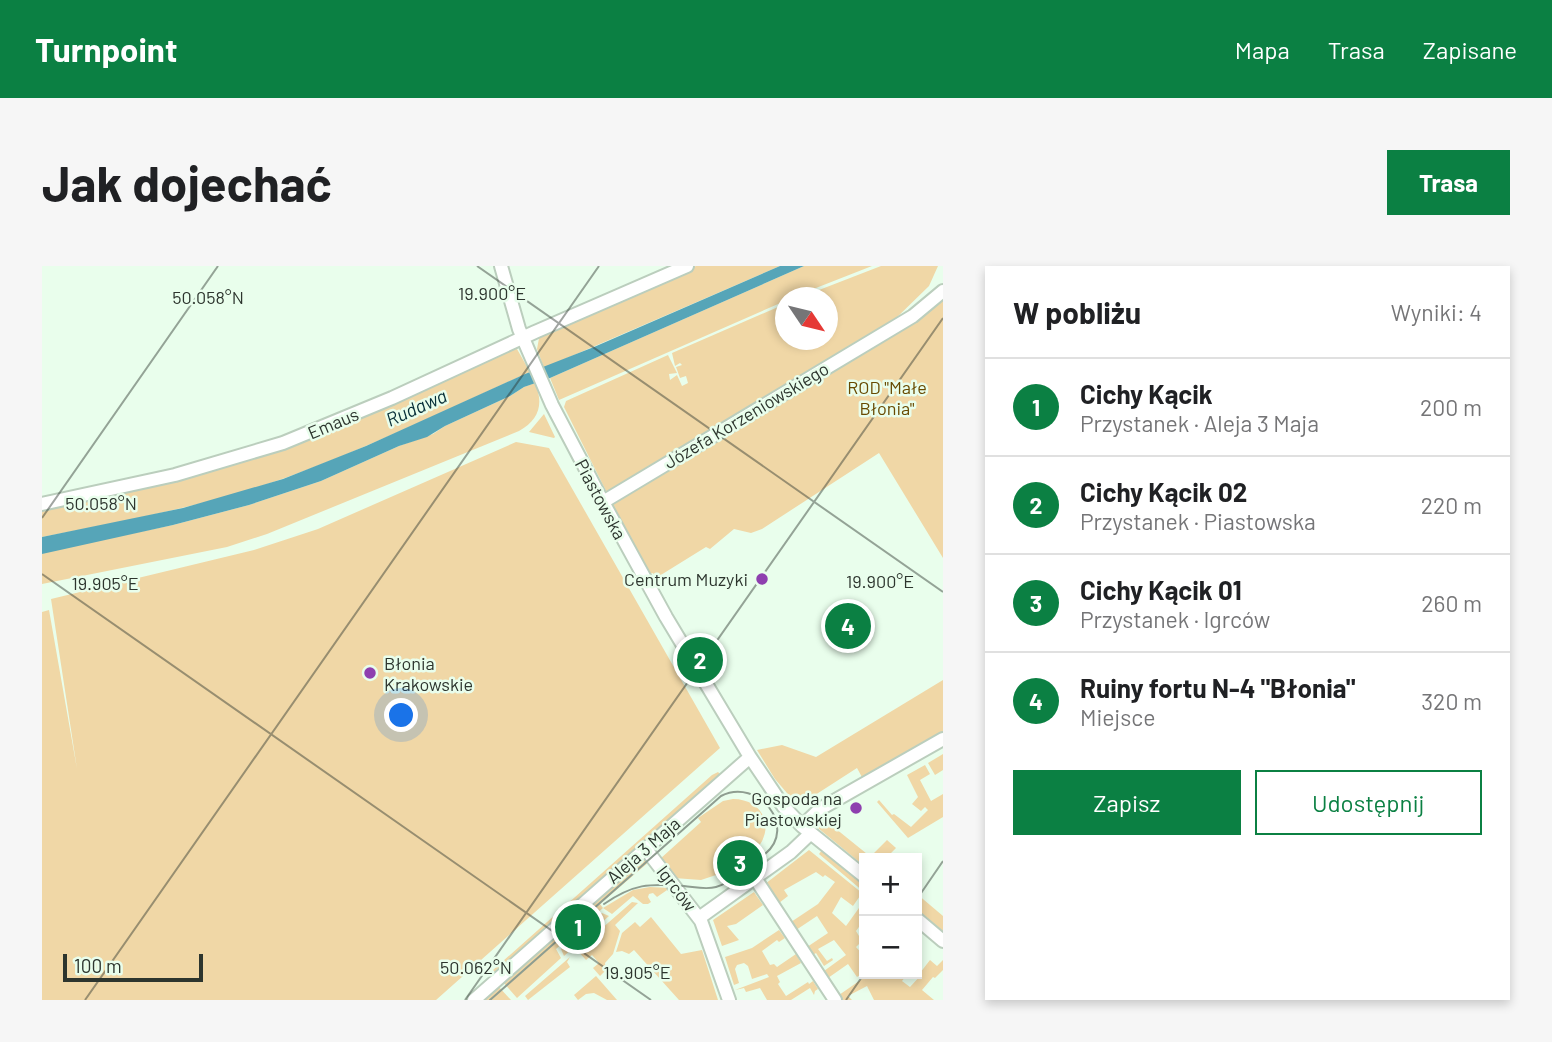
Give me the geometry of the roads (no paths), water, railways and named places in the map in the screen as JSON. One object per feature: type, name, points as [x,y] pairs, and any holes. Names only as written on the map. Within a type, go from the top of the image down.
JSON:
[{"type":"street","name":"Piastowska","points":[[501,266],[523,338],[547,393],[654,597],[750,757],[783,806],[859,872]]},
{"type":"street","name":"Emaus","points":[[42,504],[174,475],[283,443],[449,373],[687,266]]},
{"type":"street","name":"Józefa Korzeniowskiego","points":[[603,502],[919,312],[943,291]]},
{"type":"street","name":"Igrców","points":[[645,848],[699,918],[791,852],[820,809],[943,739]]},
{"type":"street","name":"Aleja 3 Maja","points":[[474,1000],[750,757]]},
{"type":"street","points":[[755,878],[835,1000]]},
{"type":"street","points":[[699,918],[729,1000]]},
{"type":"street","points":[[922,923],[943,941]]},
{"type":"water","points":[[780,266],[804,266],[524,387],[427,437],[399,446],[321,481],[249,505],[173,525],[42,554],[42,537],[183,508],[283,479],[366,446],[525,374]]},
{"type":"tram line","points":[[490,1000],[721,796],[735,792],[748,793],[760,799],[775,819],[777,831],[774,843],[748,868],[722,885],[708,888],[642,886],[624,892],[604,904]]},
{"type":"place","name":"Centrum Muzyki","points":[[762,579]]},
{"type":"place","name":"Ruiny fortu N-4 \"Błonia\"","points":[[848,626]]},
{"type":"place","name":"Cichy Kącik 02","points":[[700,660]]},
{"type":"place","name":"Błonia Krakowskie","points":[[370,673]]},
{"type":"place","name":"Gospoda na Piastowskiej","points":[[856,808]]},
{"type":"place","name":"Cichy Kącik 01","points":[[740,863]]},
{"type":"place","name":"Cichy Kącik","points":[[578,927]]},
{"type":"park label","name":"ROD \"Małe Błonia\"","points":[[887,397]]},
{"type":"water label","name":"Rudawa","points":[[416,407]]}]
